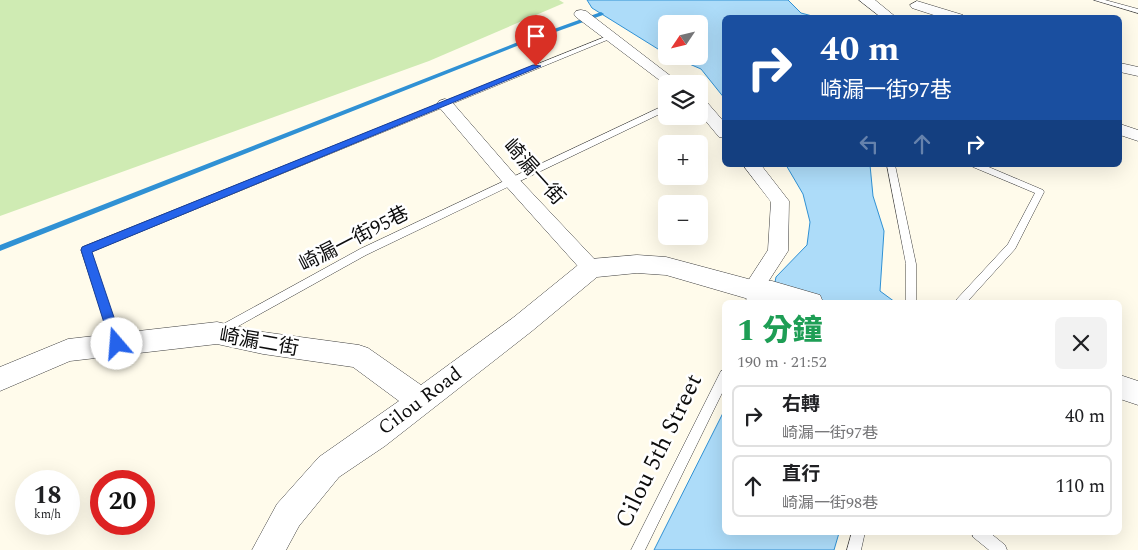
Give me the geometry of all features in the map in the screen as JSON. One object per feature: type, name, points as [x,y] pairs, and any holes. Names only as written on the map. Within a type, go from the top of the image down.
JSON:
[{"type":"street","points":[[866,0],[887,15]]},
{"type":"street","points":[[907,15],[918,2],[950,15]]},
{"type":"street","points":[[581,14],[662,75]]},
{"type":"street","points":[[1122,68],[1138,72]]},
{"type":"street","name":"崎漏一街","points":[[444,104],[511,181],[591,268]]},
{"type":"street","points":[[708,114],[722,130]]},
{"type":"street","points":[[1122,131],[1138,136]]},
{"type":"street","points":[[754,167],[780,201],[778,251],[758,294]]},
{"type":"street","points":[[591,268],[637,264],[666,266],[758,294],[798,300]]},
{"type":"street","name":"Cilou Road","points":[[268,550],[288,515],[329,467],[523,324],[591,268]]},
{"type":"street","name":"崎漏二街","points":[[0,379],[68,350],[217,333],[263,343],[359,356],[421,401]]},
{"type":"street","points":[[1122,388],[1138,393]]},
{"type":"lane","points":[[1097,0],[1138,11]]},
{"type":"lane","points":[[117,344],[86,250],[610,37]]},
{"type":"lane","name":"崎漏一街95巷","points":[[217,333],[363,252],[658,112]]},
{"type":"lane","points":[[891,167],[911,264],[911,300]]},
{"type":"lane","points":[[963,300],[1012,246],[1040,192],[981,167]]},
{"type":"lane","name":"Cilou 5th Street","points":[[638,550],[722,380]]},
{"type":"lane","points":[[854,550],[858,535]]},
{"type":"lane","points":[[982,535],[1000,550]]},
{"type":"green space","points":[[0,0],[559,0],[564,3],[429,61],[0,216]]},
{"type":"water","points":[[587,0],[788,0],[801,13],[808,15],[722,15],[722,95],[708,78],[708,75],[692,65],[708,65],[708,15],[658,15],[658,49],[592,8]]},
{"type":"water","points":[[787,167],[870,167],[873,196],[884,231],[880,291],[892,300],[771,300],[776,277],[807,245],[810,222],[803,194]]},
{"type":"water","points":[[722,415],[722,535],[838,535],[834,550],[654,550]]},
{"type":"waterway","points":[[0,248],[520,43],[601,14]]},
{"type":"route","points":[[117,344],[86,250],[536,66]]}]
